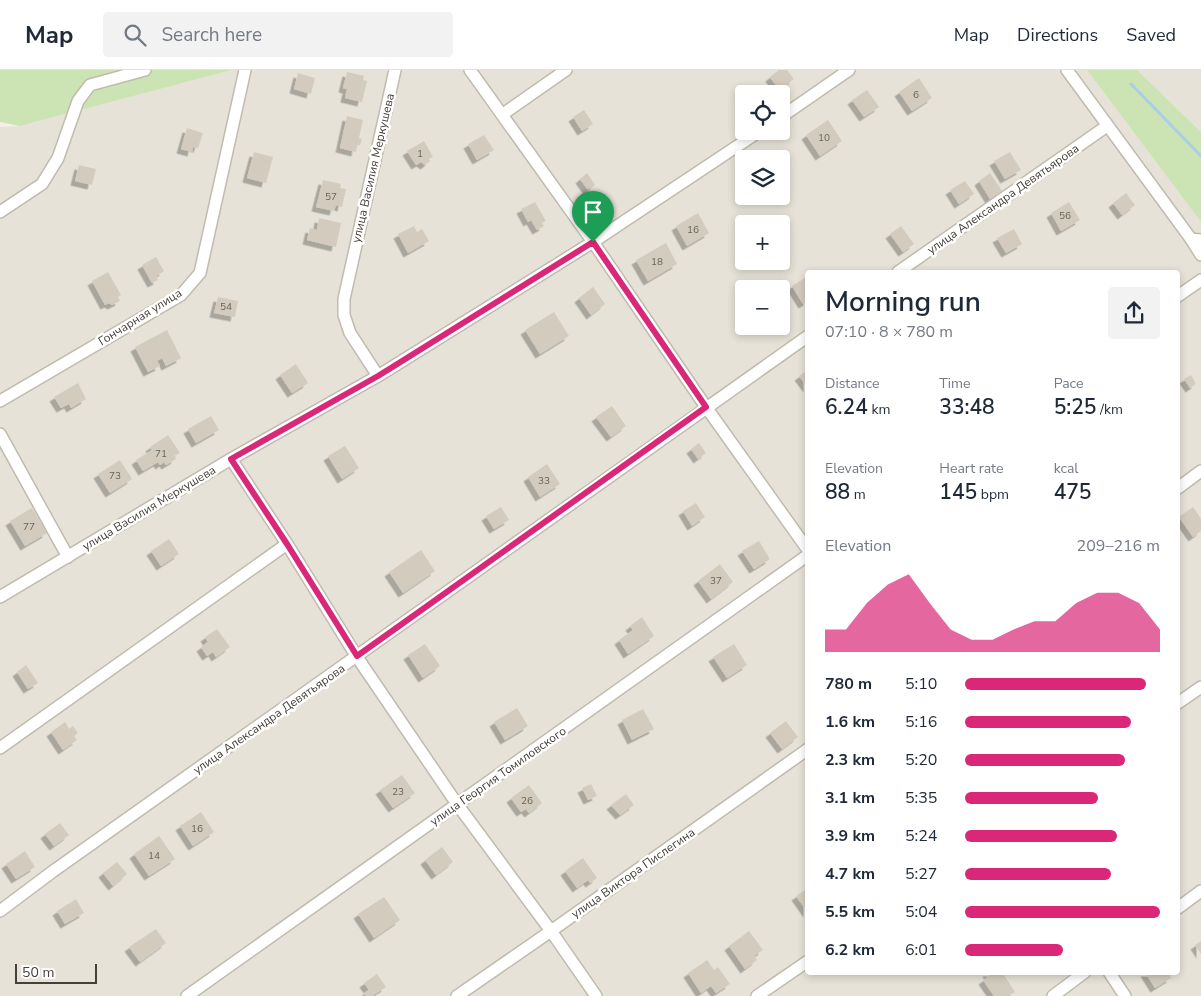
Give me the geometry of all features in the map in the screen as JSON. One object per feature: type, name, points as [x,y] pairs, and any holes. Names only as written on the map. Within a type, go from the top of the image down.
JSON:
[{"type":"street","points":[[0,212],[42,184],[58,158],[78,101],[90,85],[145,70]]},
{"type":"street","name":"Гончарная улица","points":[[0,401],[180,295],[200,273],[245,70]]},
{"type":"street","name":"улица Василия Меркушева","points":[[378,376],[350,333],[344,316],[344,299],[395,70]]},
{"type":"street","points":[[470,70],[593,242],[706,407],[805,546]]},
{"type":"street","points":[[502,114],[566,70]]},
{"type":"street","points":[[790,111],[849,70]]},
{"type":"street","points":[[1066,70],[1196,240],[1201,255]]},
{"type":"street","name":"улица Александра Девятьярова","points":[[901,270],[1107,126]]},
{"type":"street","name":"улица Василия Меркушева","points":[[0,597],[231,459],[378,376],[593,242],[746,140]]},
{"type":"street","points":[[1180,295],[1201,280]]},
{"type":"street","name":"улица Александра Девятьярова","points":[[0,911],[60,866],[805,338]]},
{"type":"street","points":[[0,434],[68,557]]},
{"type":"street","points":[[231,459],[357,656],[457,804],[551,931],[596,996]]},
{"type":"street","points":[[1180,487],[1201,471]]},
{"type":"street","points":[[0,748],[287,544]]},
{"type":"street","name":"улица Георгия Томиловского","points":[[187,996],[805,557]]},
{"type":"street","points":[[1180,702],[1201,687]]},
{"type":"street","name":"улица Виктора Пислегина","points":[[457,996],[805,750]]},
{"type":"street","points":[[1180,907],[1201,891]]},
{"type":"street","points":[[757,996],[805,963]]},
{"type":"street","points":[[1053,996],[1081,975]]},
{"type":"street","points":[[1111,975],[1125,996]]},
{"type":"shaded area","points":[[232,70],[1087,70],[1201,222],[1201,996],[0,996],[0,127],[20,126]]},
{"type":"shaded area","points":[[1137,70],[1201,70],[1201,132]]},
{"type":"green space","points":[[0,70],[232,70],[20,126],[0,122]]},
{"type":"green space","points":[[1087,70],[1137,70],[1201,132],[1201,222]]},
{"type":"building","points":[[779,70],[787,70],[794,79],[786,85],[776,85],[770,77]]},
{"type":"building","points":[[347,72],[364,76],[363,80],[367,81],[362,102],[345,98],[347,89],[343,88]]},
{"type":"building","points":[[298,73],[315,78],[311,94],[294,89]]},
{"type":"building","points":[[919,78],[932,98],[912,111],[899,92]]},
{"type":"building","points":[[867,90],[879,107],[864,117],[852,100]]},
{"type":"building","points":[[584,110],[593,124],[582,131],[573,117]]},
{"type":"building","points":[[347,116],[363,120],[359,138],[362,139],[360,145],[357,145],[356,152],[340,148]]},
{"type":"building","points":[[828,120],[842,141],[820,156],[806,135]]},
{"type":"building","points":[[187,128],[203,133],[198,148],[193,147],[192,152],[181,149]]},
{"type":"building","points":[[484,135],[494,150],[477,160],[468,144]]},
{"type":"building","points":[[424,141],[433,157],[425,165],[421,162],[416,165],[407,151]]},
{"type":"building","points":[[254,152],[273,157],[266,183],[247,178]]},
{"type":"building","points":[[1010,152],[1021,170],[1005,179],[994,161]]},
{"type":"building","points":[[79,165],[96,169],[92,185],[75,181]]},
{"type":"building","points":[[587,173],[595,185],[588,190],[580,179]]},
{"type":"building","points":[[990,173],[1002,191],[990,199],[979,181]]},
{"type":"building","points":[[323,180],[341,184],[340,188],[346,189],[342,207],[336,205],[334,211],[316,207]]},
{"type":"building","points":[[965,181],[974,194],[959,204],[950,190]]},
{"type":"building","points":[[1126,193],[1135,205],[1122,215],[1113,203]]},
{"type":"building","points":[[535,202],[546,221],[542,223],[544,226],[537,230],[531,220],[528,222],[521,209]]},
{"type":"building","points":[[1069,202],[1080,220],[1061,231],[1051,213]]},
{"type":"building","points":[[698,213],[709,233],[687,246],[676,226]]},
{"type":"building","points":[[319,218],[341,223],[336,247],[307,240],[310,228],[317,230]]},
{"type":"building","points":[[414,226],[417,232],[422,229],[429,241],[408,253],[398,234]]},
{"type":"building","points":[[901,226],[914,244],[903,252],[890,234]]},
{"type":"building","points":[[1014,229],[1022,244],[1006,253],[997,238]]},
{"type":"building","points":[[666,243],[677,264],[648,281],[636,260]]},
{"type":"building","points":[[156,257],[164,271],[156,276],[158,280],[152,283],[142,265]]},
{"type":"building","points":[[108,272],[121,295],[118,297],[120,301],[112,305],[109,303],[105,305],[92,281]]},
{"type":"building","points":[[805,278],[805,303],[803,304],[792,286]]},
{"type":"building","points":[[593,287],[605,304],[591,315],[579,298]]},
{"type":"building","points":[[218,297],[238,301],[235,317],[214,313]]},
{"type":"building","points":[[554,312],[569,336],[540,354],[525,330]]},
{"type":"building","points":[[167,330],[181,358],[166,366],[162,358],[157,361],[160,366],[148,372],[135,347]]},
{"type":"building","points":[[296,364],[308,383],[292,393],[280,375]]},
{"type":"building","points":[[805,372],[805,384],[799,376]]},
{"type":"building","points":[[1191,375],[1196,384],[1190,388],[1184,379]]},
{"type":"building","points":[[78,383],[86,399],[71,408],[69,404],[61,408],[54,397]]},
{"type":"building","points":[[612,406],[626,426],[611,437],[596,417]]},
{"type":"building","points":[[211,416],[219,430],[196,443],[188,429]]},
{"type":"building","points":[[168,435],[180,453],[174,456],[176,459],[166,465],[164,462],[160,465],[158,462],[143,471],[136,460],[152,450],[150,447]]},
{"type":"building","points":[[699,443],[706,453],[698,459],[691,449]]},
{"type":"building","points":[[345,446],[359,468],[342,479],[328,456]]},
{"type":"building","points":[[120,460],[132,479],[110,493],[98,474]]},
{"type":"building","points":[[547,464],[560,484],[540,497],[528,477]]},
{"type":"building","points":[[696,503],[705,517],[692,526],[683,511]]},
{"type":"building","points":[[501,507],[509,520],[494,529],[486,516]]},
{"type":"building","points":[[1193,507],[1201,519],[1201,531],[1193,537],[1180,516]]},
{"type":"building","points":[[32,508],[47,533],[25,546],[10,521]]},
{"type":"building","points":[[169,539],[179,554],[161,566],[151,551]]},
{"type":"building","points":[[759,541],[770,559],[754,569],[742,551]]},
{"type":"building","points":[[421,550],[435,571],[403,593],[389,572]]},
{"type":"building","points":[[720,564],[733,582],[711,599],[698,581]]},
{"type":"building","points":[[642,617],[654,636],[628,654],[619,640],[633,630],[630,626]]},
{"type":"building","points":[[217,629],[230,647],[216,657],[213,652],[207,656],[201,647],[208,642],[205,637]]},
{"type":"building","points":[[425,644],[440,666],[423,678],[408,655]]},
{"type":"building","points":[[734,644],[747,665],[727,678],[713,657]]},
{"type":"building","points":[[26,665],[38,683],[28,689],[17,672]]},
{"type":"building","points":[[517,708],[528,726],[505,740],[494,722]]},
{"type":"building","points":[[643,709],[654,729],[632,740],[622,720]]},
{"type":"building","points":[[786,721],[798,737],[782,749],[770,733]]},
{"type":"building","points":[[65,722],[69,729],[73,726],[78,733],[74,736],[77,740],[63,750],[51,732]]},
{"type":"building","points":[[402,775],[415,793],[393,808],[380,790]]},
{"type":"building","points":[[591,784],[597,796],[588,800],[582,788]]},
{"type":"building","points":[[529,785],[542,803],[529,813],[526,809],[521,812],[511,798]]},
{"type":"building","points":[[626,794],[634,805],[620,815],[611,805]]},
{"type":"building","points":[[201,812],[214,832],[193,846],[180,826]]},
{"type":"building","points":[[60,823],[69,835],[54,846],[45,834]]},
{"type":"building","points":[[159,836],[175,859],[149,876],[134,854]]},
{"type":"building","points":[[442,847],[453,862],[436,875],[425,860]]},
{"type":"building","points":[[25,851],[35,867],[16,879],[6,864]]},
{"type":"building","points":[[583,858],[597,878],[590,883],[588,880],[577,888],[565,871]]},
{"type":"building","points":[[117,862],[127,874],[113,886],[103,873]]},
{"type":"building","points":[[805,890],[805,909],[796,896]]},
{"type":"building","points":[[384,897],[400,920],[374,938],[358,914]]},
{"type":"building","points":[[76,899],[84,913],[65,924],[57,911]]},
{"type":"building","points":[[156,929],[166,943],[140,962],[129,947]]},
{"type":"building","points":[[749,931],[763,950],[754,956],[757,960],[745,969],[729,946]]},
{"type":"building","points":[[1201,941],[1201,954],[1195,945]]},
{"type":"building","points":[[707,960],[714,970],[718,967],[730,984],[716,993],[711,986],[701,993],[688,973]]},
{"type":"building","points":[[377,974],[386,987],[372,996],[366,996],[364,993],[369,990],[364,983]]},
{"type":"building","points":[[1004,975],[1015,992],[1008,996],[994,996],[983,980],[989,976]]},
{"type":"building","points":[[1147,975],[1170,975],[1171,978],[1155,988]]},
{"type":"waterway","points":[[1131,84],[1201,156]]},
{"type":"route","points":[[593,242],[706,407],[357,656],[231,459],[378,376],[593,242]]}]
